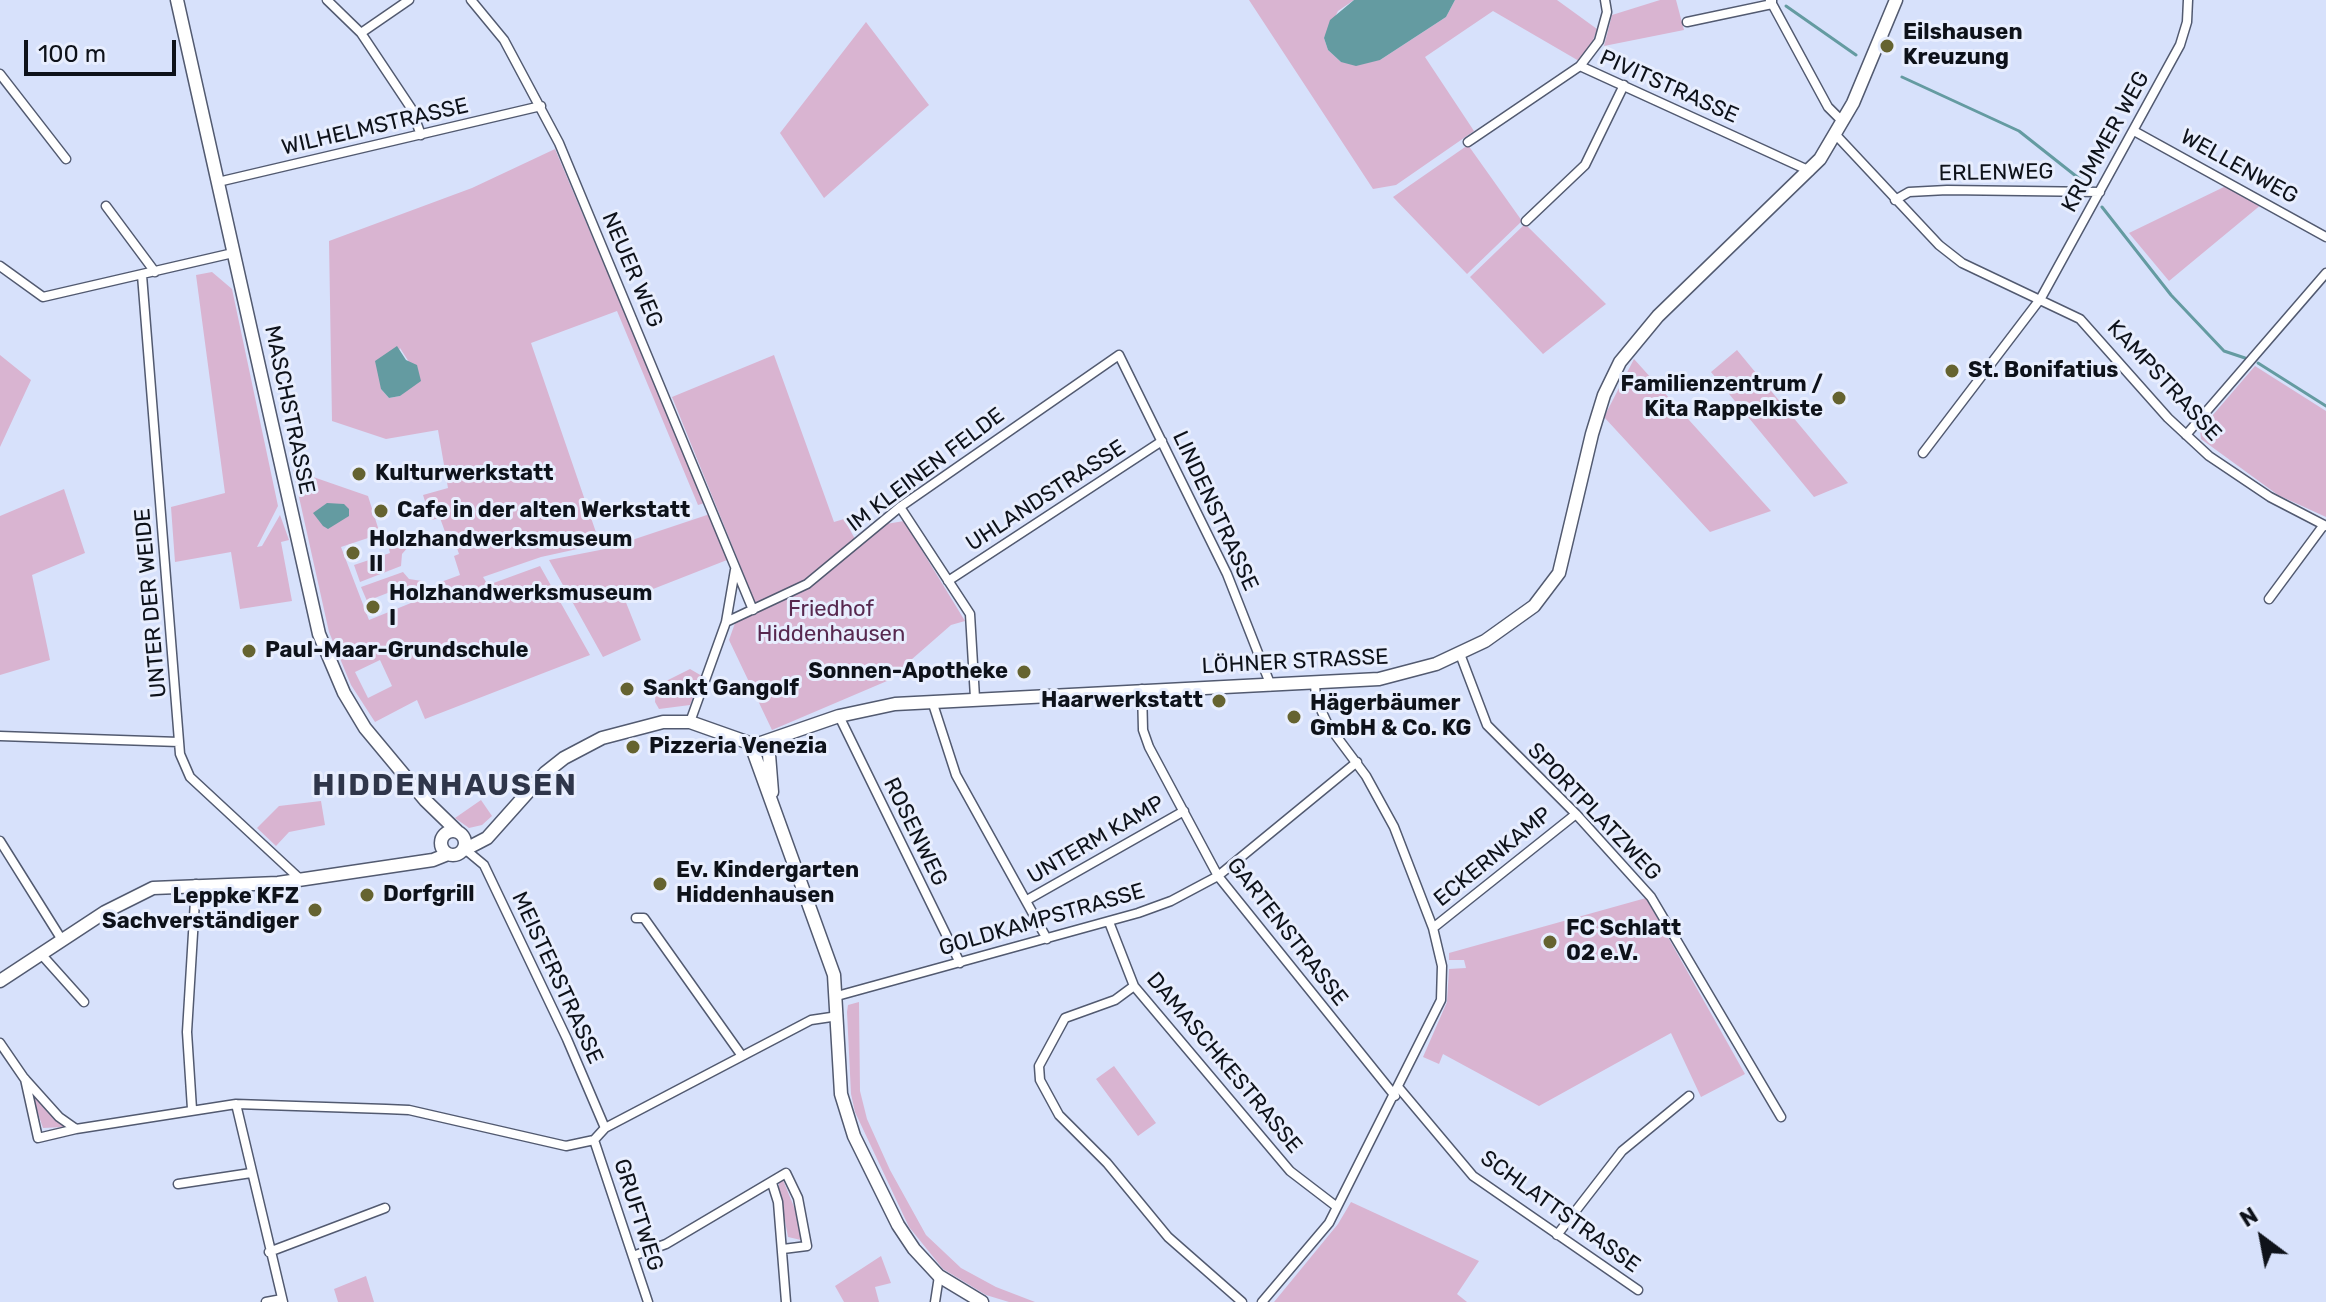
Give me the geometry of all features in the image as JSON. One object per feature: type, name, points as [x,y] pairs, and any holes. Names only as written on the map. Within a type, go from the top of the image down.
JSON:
[{"type":"main road","name":"MASCHSTRASSE","points":[[177,0],[322,643],[359,718],[462,842]]},
{"type":"main road","name":"LÖHNER STRASSE","points":[[751,745],[768,742],[839,716],[932,701],[1142,689],[1315,684],[1405,674],[1460,654],[1524,614],[1557,577],[1565,558],[1598,414],[1611,380],[1633,344],[1658,316],[1810,171],[1843,122],[1896,0]]},
{"type":"main road","points":[[0,981],[137,893],[163,886],[250,886],[404,862],[431,854],[444,845],[476,836],[504,818],[545,773],[582,747],[639,727],[690,722],[751,745],[818,922],[837,996],[841,1094],[846,1117],[898,1225],[939,1276],[982,1302]]},
{"type":"main road","points":[[768,742],[775,807]]},
{"type":"main road","name":"MASCHSTRASSE","points":[[425,800],[444,845]]},
{"type":"main road","points":[[444,845],[462,842]]},
{"type":"street","points":[[327,0],[361,33],[411,108],[421,135]]},
{"type":"street","points":[[361,33],[409,0]]},
{"type":"street","name":"NEUER WEG","points":[[471,0],[504,40],[541,106],[753,610]]},
{"type":"street","name":"PIVITSTRASSE","points":[[1605,0],[1607,12],[1599,41],[1580,66],[1810,171]]},
{"type":"street","name":"KRUMMER WEG","points":[[1923,453],[2041,298],[2180,45],[2187,22],[2188,0]]},
{"type":"street","points":[[1687,22],[1771,1],[1828,107],[1843,122]]},
{"type":"street","points":[[1468,142],[1580,66]]},
{"type":"street","points":[[0,74],[66,159]]},
{"type":"street","points":[[1526,221],[1585,165],[1624,85]]},
{"type":"street","name":"WILHELMSTRASSE","points":[[218,182],[541,106]]},
{"type":"street","name":"WELLENWEG","points":[[2134,131],[2326,237]]},
{"type":"street","name":"KAMPSTRASSE","points":[[1836,135],[1939,245],[1962,263],[2080,319],[2209,456],[2270,497],[2324,526]]},
{"type":"street","name":"ERLENWEG","points":[[1895,200],[1909,192],[1947,190],[2100,192]]},
{"type":"street","points":[[106,206],[155,272]]},
{"type":"street","points":[[0,266],[43,297],[233,253]]},
{"type":"street","points":[[2186,435],[2326,273]]},
{"type":"street","name":"UNTER DER WEIDE","points":[[142,275],[181,760],[190,777],[300,879]]},
{"type":"street","name":"LINDENSTRASSE","points":[[1119,355],[1227,574],[1271,686]]},
{"type":"street","name":"IM KLEINEN FELDE","points":[[753,610],[807,584],[900,507],[1119,355]]},
{"type":"street","name":"UHLANDSTRASSE","points":[[948,581],[1162,441]]},
{"type":"street","points":[[900,507],[970,614],[975,698]]},
{"type":"street","points":[[2269,599],[2324,526]]},
{"type":"street","points":[[690,722],[726,622],[735,567]]},
{"type":"street","points":[[726,622],[753,610]]},
{"type":"street","name":"SPORTPLATZWEG","points":[[1460,654],[1487,725],[1576,814],[1651,897],[1781,1117]]},
{"type":"street","points":[[1262,1302],[1329,1223],[1441,1000],[1442,966],[1433,928],[1394,827],[1357,762],[1328,725],[1316,699],[1315,684]]},
{"type":"street","name":"GARTENSTRASSE","points":[[1142,689],[1143,730],[1218,876],[1397,1092]]},
{"type":"street","points":[[932,701],[956,775],[1047,939]]},
{"type":"street","name":"ROSENWEG","points":[[839,716],[960,963]]},
{"type":"street","points":[[0,736],[179,742]]},
{"type":"street","name":"GOLDKAMPSTRASSE","points":[[837,996],[1109,922],[1171,901],[1218,876],[1357,762]]},
{"type":"street","name":"UNTERM KAMP","points":[[1027,900],[1184,811]]},
{"type":"street","name":"ECKERNKAMP","points":[[1433,928],[1576,814]]},
{"type":"street","points":[[0,841],[62,940]]},
{"type":"street","name":"MEISTERSTRASSE","points":[[462,842],[490,877],[567,1039],[605,1128]]},
{"type":"street","points":[[192,1109],[187,1032],[196,884]]},
{"type":"street","points":[[636,918],[644,918],[742,1056]]},
{"type":"street","name":"DAMASCHKESTRASSE","points":[[1109,922],[1134,986],[1290,1171],[1337,1207]]},
{"type":"street","points":[[41,954],[84,1002]]},
{"type":"street","points":[[1134,986],[1115,1000],[1065,1018],[1039,1066],[1040,1080],[1059,1115],[1107,1163],[1168,1237],[1242,1302]]},
{"type":"street","points":[[24,1078],[38,1138],[192,1109],[236,1104],[409,1110],[548,1145],[566,1146],[594,1140],[605,1128],[811,1020],[838,1016]]},
{"type":"street","points":[[0,1043],[3,1053],[24,1078],[59,1117],[76,1129]]},
{"type":"street","name":"SCHLATTSTRASSE","points":[[1397,1092],[1473,1176],[1638,1290]]},
{"type":"street","points":[[1557,1235],[1622,1151],[1689,1096]]},
{"type":"street","points":[[236,1104],[283,1301],[266,1302]]},
{"type":"street","name":"GRUFTWEG","points":[[594,1140],[648,1302]]},
{"type":"street","points":[[178,1184],[251,1173]]},
{"type":"street","points":[[633,1256],[666,1244],[786,1173],[803,1216],[807,1246],[783,1249]]},
{"type":"street","points":[[772,1183],[778,1202],[786,1302]]},
{"type":"street","points":[[269,1252],[385,1208]]},
{"type":"street","points":[[935,1302],[939,1276]]},
{"type":"green space","points":[[1249,0],[1354,0],[1338,11],[1324,38],[1328,50],[1341,62],[1380,60],[1446,17],[1455,0],[1557,0],[1597,29],[1591,46],[1579,61],[1493,11],[1425,57],[1474,131],[1396,185],[1373,189]]},
{"type":"green space","points":[[1660,0],[1676,0],[1684,30],[1604,46],[1612,15]]},
{"type":"green space","points":[[866,22],[929,105],[824,198],[780,133]]},
{"type":"green space","points":[[1468,145],[1522,221],[1467,274],[1393,197]]},
{"type":"green space","points":[[555,149],[705,503],[698,505],[617,311],[531,343],[600,544],[541,557],[483,577],[488,585],[540,566],[590,655],[425,719],[417,700],[375,722],[351,685],[329,632],[293,470],[368,496],[380,534],[341,547],[369,620],[443,590],[441,582],[460,575],[454,556],[459,554],[454,539],[448,540],[440,518],[431,520],[423,495],[448,488],[438,430],[386,439],[332,421],[329,241],[472,188]],"holes":[[[400,348],[409,362],[409,388],[400,396],[389,398],[381,389]],[[380,660],[392,686],[368,698],[355,672]]]},
{"type":"green space","points":[[2228,185],[2262,204],[2169,281],[2129,233]]},
{"type":"green space","points":[[1525,224],[1606,304],[1543,354],[1470,277]]},
{"type":"green space","points":[[212,272],[232,289],[278,506],[257,547],[262,546],[280,515],[289,540],[281,542],[292,601],[240,609],[231,552],[175,562],[171,507],[225,493],[196,275]]},
{"type":"green space","points":[[1737,350],[1848,483],[1814,497],[1711,372]]},
{"type":"green space","points":[[0,355],[31,380],[0,447]]},
{"type":"green space","name":"Friedhof Hiddenhausen","points":[[774,355],[834,522],[844,519],[855,539],[861,534],[866,541],[886,524],[904,521],[965,621],[951,625],[887,681],[772,730],[729,640],[735,623],[759,612],[672,397]]},
{"type":"green space","points":[[1634,359],[1771,511],[1710,532],[1604,417]]},
{"type":"green space","points":[[2255,366],[2326,411],[2326,517],[2278,495],[2201,439],[2200,430]]},
{"type":"green space","points":[[64,489],[85,553],[32,575],[50,660],[0,675],[0,516]]},
{"type":"green space","points":[[710,514],[727,560],[625,600],[641,640],[603,657],[549,560],[605,549]]},
{"type":"green space","points":[[406,539],[409,546],[402,554],[401,566],[360,582],[354,565],[390,553],[388,545]]},
{"type":"green space","points":[[403,572],[409,579],[422,581],[425,587],[407,594],[403,587],[367,601],[361,587]]},
{"type":"green space","points":[[690,669],[702,676],[690,705],[659,709],[655,702],[656,686]]},
{"type":"green space","points":[[481,800],[492,816],[482,825],[469,828],[455,818]]},
{"type":"green space","points":[[321,801],[325,825],[289,832],[276,846],[257,828],[279,806]]},
{"type":"green space","points":[[1646,898],[1745,1074],[1701,1097],[1671,1033],[1539,1106],[1443,1054],[1439,1064],[1423,1057],[1447,1002],[1449,969],[1466,968],[1464,960],[1449,960],[1449,953]]},
{"type":"green space","points":[[859,1002],[860,1091],[867,1119],[890,1170],[926,1235],[961,1268],[996,1287],[1035,1302],[1009,1302],[986,1295],[943,1269],[909,1227],[855,1112],[851,1094],[847,1012],[848,1005]]},
{"type":"green space","points":[[1114,1066],[1156,1123],[1138,1136],[1096,1079]]},
{"type":"green space","points":[[36,1095],[64,1124],[63,1127],[43,1128],[33,1099]]},
{"type":"green space","points":[[783,1180],[799,1219],[801,1240],[788,1237],[779,1189],[779,1183]]},
{"type":"green space","points":[[1351,1202],[1479,1261],[1457,1294],[1467,1302],[1274,1302],[1338,1224]]},
{"type":"green space","points":[[881,1256],[891,1283],[875,1287],[879,1302],[844,1302],[835,1286]]},
{"type":"green space","points":[[366,1276],[374,1302],[338,1302],[334,1289]]},
{"type":"shaded area","points":[[1354,0],[1455,0],[1446,17],[1380,60],[1356,66],[1341,62],[1328,50],[1324,38],[1330,20]]},
{"type":"shaded area","points":[[397,346],[406,360],[417,365],[421,381],[400,396],[389,398],[381,389],[375,361]]},
{"type":"shaded area","points":[[327,503],[344,504],[349,509],[349,516],[328,529],[313,513]]},
{"type":"waterway","points":[[1786,6],[1856,55]]},
{"type":"waterway","points":[[1902,77],[2019,131],[2086,184]]},
{"type":"waterway","points":[[2102,207],[2171,295],[2224,351],[2245,358]]},
{"type":"waterway","points":[[2258,363],[2326,406]]},
{"type":"place","name":"Eilshausen Kreuzung","points":[[1887,46]]},
{"type":"place","name":"St. Bonifatius","points":[[1952,371]]},
{"type":"place","name":"Familienzentrum / Kita Rappelkiste","points":[[1839,398]]},
{"type":"place","name":"Kulturwerkstatt","points":[[359,474]]},
{"type":"place","name":"Cafe in der alten Werkstatt","points":[[381,511]]},
{"type":"place","name":"Holzhandwerksmuseum II","points":[[353,553]]},
{"type":"place","name":"Holzhandwerksmuseum I","points":[[373,607]]},
{"type":"place","name":"Paul-Maar-Grundschule","points":[[249,651]]},
{"type":"place","name":"Sonnen-Apotheke","points":[[1024,672]]},
{"type":"place","name":"Sankt Gangolf","points":[[627,689]]},
{"type":"place","name":"Haarwerkstatt","points":[[1219,701]]},
{"type":"place","name":"Hägerbäumer GmbH & Co. KG","points":[[1294,717]]},
{"type":"place","name":"Pizzeria Venezia","points":[[633,747]]},
{"type":"place","name":"Ev. Kindergarten Hiddenhausen","points":[[660,884]]},
{"type":"place","name":"Dorfgrill","points":[[367,895]]},
{"type":"place","name":"Leppke KFZ Sachverständiger","points":[[315,910]]},
{"type":"place","name":"FC Schlatt 02 e.V.","points":[[1550,942]]},
{"type":"district","name":"HIDDENHAUSEN","points":[[445,786]]}]
